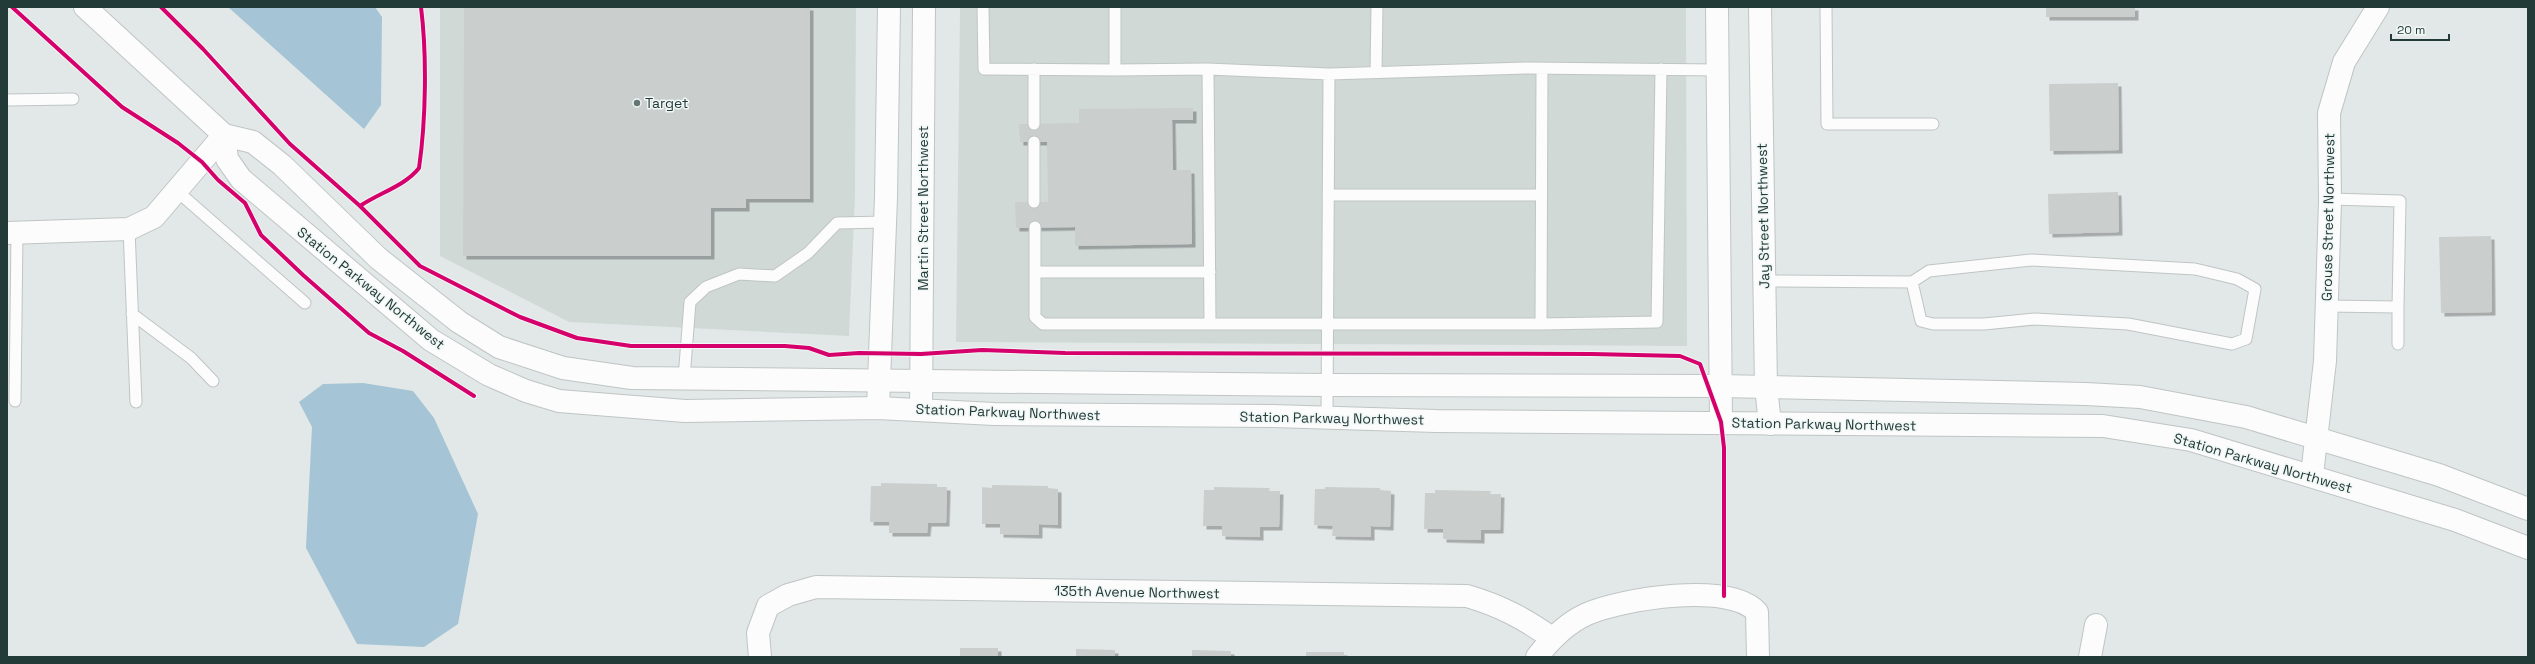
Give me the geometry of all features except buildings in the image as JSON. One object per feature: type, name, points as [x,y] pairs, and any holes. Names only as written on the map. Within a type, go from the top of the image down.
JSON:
[{"type":"street","name":"Station Parkway Northwest","points":[[85,7],[224,135],[253,142],[282,165],[378,258],[459,322],[499,347],[563,368],[632,378],[1327,385],[1721,386],[2086,394],[2140,397],[2246,417],[2439,476],[2528,509]]},
{"type":"street","points":[[878,408],[885,222],[889,7]]},
{"type":"street","name":"Martin Street Northwest","points":[[921,410],[924,7]]},
{"type":"street","points":[[1717,7],[1721,422]]},
{"type":"street","name":"Jay Street Northwest","points":[[1760,7],[1766,387],[1770,424]]},
{"type":"street","name":"Grouse Street Northwest","points":[[2312,475],[2325,361],[2330,199],[2329,113],[2344,62],[2378,7]]},
{"type":"street","name":"Station Parkway Northwest","points":[[224,135],[227,159],[241,179],[431,340],[489,375],[526,391],[559,401],[685,411],[878,408],[994,414],[1327,417],[1436,421],[2103,426],[2191,440],[2312,475],[2455,520],[2528,548]]},
{"type":"street","points":[[12,233],[129,229],[154,217],[177,192],[224,135]]},
{"type":"street","points":[[684,378],[685,411]]},
{"type":"street","name":"135th Avenue Northwest","points":[[760,657],[758,633],[768,606],[788,595],[816,587],[1467,596],[1496,604],[1517,614],[1552,638]]},
{"type":"street","points":[[1537,657],[1552,638],[1587,614],[1628,602],[1670,595],[1724,596],[1751,606],[1757,612],[1758,657]]},
{"type":"street","points":[[2090,657],[2096,625]]},
{"type":"lane","points":[[983,7],[984,69],[1208,69],[1329,74],[1542,68],[1718,70]]},
{"type":"lane","points":[[1115,7],[1115,70]]},
{"type":"lane","points":[[1376,72],[1377,7]]},
{"type":"lane","points":[[1826,7],[1827,124],[1933,124]]},
{"type":"lane","points":[[1540,324],[1542,68]]},
{"type":"lane","points":[[1034,69],[1034,124]]},
{"type":"lane","points":[[1208,69],[1210,324]]},
{"type":"lane","points":[[1035,227],[1035,317],[1043,324],[1328,322],[1540,324],[1657,322],[1661,69]]},
{"type":"lane","points":[[1327,417],[1329,74]]},
{"type":"lane","points":[[7,100],[73,99]]},
{"type":"lane","points":[[1034,142],[1034,202]]},
{"type":"lane","points":[[177,192],[305,303]]},
{"type":"lane","points":[[1328,195],[1542,195]]},
{"type":"lane","points":[[2330,199],[2400,201],[2398,344]]},
{"type":"lane","points":[[684,378],[690,302],[706,286],[738,274],[775,276],[808,253],[837,223],[885,222]]},
{"type":"lane","points":[[129,229],[136,402]]},
{"type":"lane","points":[[12,233],[15,401]]},
{"type":"lane","points":[[1764,281],[1912,282],[1929,271],[2031,260],[2195,269],[2237,278],[2256,289],[2246,339],[2232,344],[2128,324],[2035,318],[1984,324],[1933,324],[1921,320],[1912,282]]},
{"type":"lane","points":[[1035,272],[1210,272]]},
{"type":"lane","points":[[2327,306],[2398,307]]},
{"type":"lane","points":[[132,314],[191,358],[213,381]]},
{"type":"shaded area","name":"Target","points":[[440,7],[856,7],[855,195],[849,336],[569,322],[440,256]]},
{"type":"shaded area","points":[[960,7],[1686,7],[1687,346],[956,342]]},
{"type":"water","points":[[228,7],[375,7],[382,17],[381,105],[364,129]]},
{"type":"water","points":[[363,383],[413,391],[434,418],[478,514],[458,624],[424,647],[357,644],[306,548],[312,427],[299,402],[323,384]]},
{"type":"cycle path","points":[[12,7],[122,107],[178,143],[202,162],[218,180],[245,203],[261,235],[303,275],[369,333],[403,351],[474,396]]},
{"type":"cycle path","points":[[161,7],[203,49],[290,144],[360,206],[420,266],[520,317],[577,338],[631,346],[785,346],[809,348],[829,355],[859,353],[921,354],[982,350],[1065,353],[1592,354],[1680,356],[1700,364],[1721,422],[1724,448],[1724,596]]},
{"type":"cycle path","points":[[360,206],[407,180],[419,168],[425,88],[421,7]]},
{"type":"place","name":"Target","points":[[637,103]]}]
